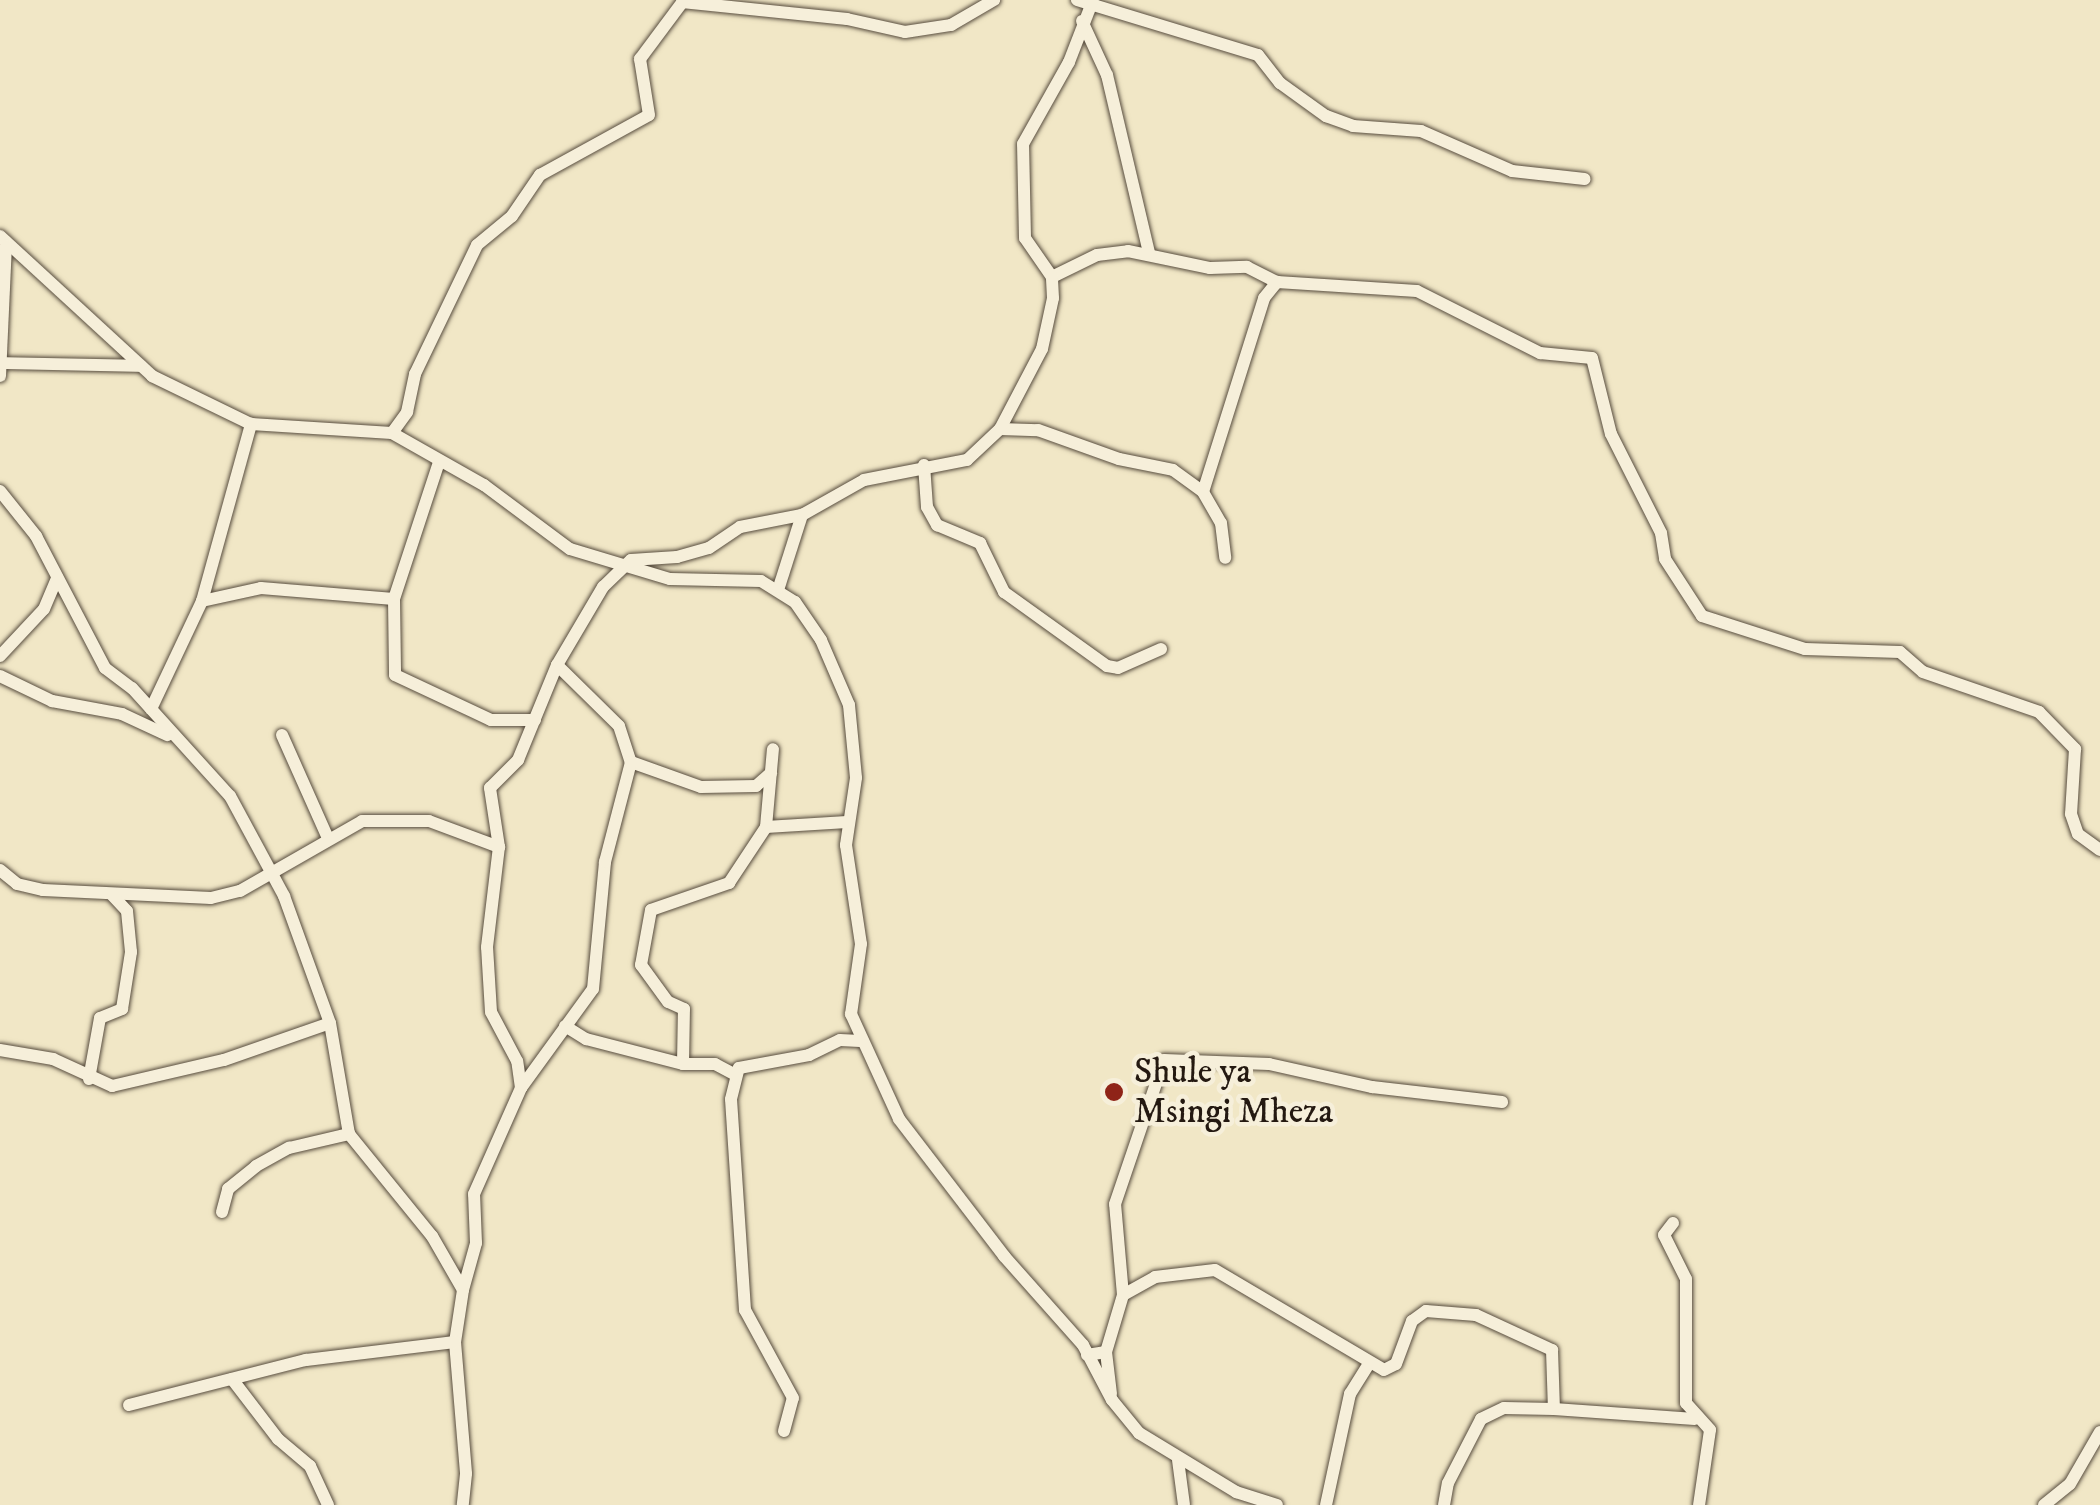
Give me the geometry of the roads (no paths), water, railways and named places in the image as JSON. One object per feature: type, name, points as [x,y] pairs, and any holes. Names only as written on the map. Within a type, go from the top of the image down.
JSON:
[{"type":"street","points":[[392,433],[407,412],[415,374],[478,245],[512,216],[540,176],[648,115],[640,58],[683,1],[813,14],[905,32],[951,26],[994,0]]},
{"type":"street","points":[[1077,0],[1258,55],[1280,83],[1326,116],[1353,126],[1421,131],[1512,172],[1585,179]]},
{"type":"street","points":[[521,1088],[517,1061],[491,1012],[487,948],[499,847],[488,794],[518,760],[558,666],[623,566],[641,555],[677,557],[709,548],[740,526],[802,515],[864,480],[924,465],[967,460],[1000,429],[1042,350],[1052,277],[1026,238],[1020,158],[1092,2]]},
{"type":"street","points":[[1082,21],[1106,75],[1149,254]]},
{"type":"street","points":[[3,240],[141,366],[251,424],[392,433],[484,486],[570,549],[670,579],[746,578],[780,587],[821,640],[848,706],[856,778],[847,822],[861,944],[852,1014],[860,1040],[899,1120],[1087,1355],[1112,1400],[1139,1432],[1178,1460],[1236,1492],[1277,1505]]},
{"type":"street","points":[[3,240],[1,367],[141,366]]},
{"type":"street","points":[[1052,277],[1097,254],[1149,254],[1210,268],[1247,268],[1277,282],[1417,290],[1540,353],[1592,358],[1611,434],[1662,533],[1665,559],[1702,616],[1804,648],[1900,652],[1924,672],[2038,712],[2075,748],[2071,814],[2078,834],[2100,850]]},
{"type":"street","points":[[1203,492],[1264,298],[1277,282]]},
{"type":"street","points":[[151,709],[202,601],[223,508],[251,424]]},
{"type":"street","points":[[1000,429],[1038,430],[1103,455],[1174,470],[1203,492],[1221,524],[1225,558]]},
{"type":"street","points":[[439,462],[394,599],[394,675],[491,720],[535,720]]},
{"type":"street","points":[[924,465],[927,507],[937,525],[980,544],[1004,592],[1107,666],[1118,668],[1161,649]]},
{"type":"street","points":[[0,491],[36,536],[105,668],[151,709],[230,796],[272,874],[330,1024],[349,1134],[432,1236],[463,1290]]},
{"type":"street","points":[[780,587],[802,515]]},
{"type":"street","points":[[0,656],[44,609],[57,578]]},
{"type":"street","points":[[202,601],[262,588],[394,599]]},
{"type":"street","points":[[462,1505],[466,1474],[456,1342],[463,1290],[476,1242],[474,1194],[521,1088],[593,989],[605,862],[631,762],[619,726],[558,666]]},
{"type":"street","points":[[0,676],[52,701],[122,714],[174,738]]},
{"type":"street","points":[[282,735],[327,836]]},
{"type":"street","points":[[683,1064],[684,1010],[668,1002],[641,966],[647,920],[654,908],[729,882],[766,827],[773,749]]},
{"type":"street","points":[[631,762],[701,788],[756,786],[771,773]]},
{"type":"street","points":[[0,892],[18,884],[109,894],[211,898],[272,874],[327,836],[362,821],[429,822],[499,847]]},
{"type":"street","points":[[766,827],[847,822]]},
{"type":"street","points":[[0,870],[18,884]]},
{"type":"street","points":[[89,1079],[100,1018],[122,1009],[131,952],[126,911],[109,894]]},
{"type":"street","points":[[0,1050],[53,1059],[104,1085],[140,1082],[330,1024]]},
{"type":"street","points":[[565,1026],[586,1039],[683,1064],[714,1064],[736,1075]]},
{"type":"street","points":[[784,1431],[794,1398],[745,1310],[740,1178],[730,1131],[736,1075],[746,1065],[809,1054],[840,1040],[860,1040]]},
{"type":"street","points":[[1112,1400],[1106,1352],[1123,1296],[1114,1204],[1164,1060],[1269,1064],[1372,1087],[1502,1102]]},
{"type":"street","points":[[517,1061],[533,1071]]},
{"type":"street","points":[[222,1212],[228,1189],[256,1166],[289,1148],[349,1134]]},
{"type":"street","points":[[1673,1223],[1664,1234],[1686,1279],[1686,1404],[1710,1430],[1699,1505]]},
{"type":"street","points":[[1123,1296],[1155,1278],[1215,1270],[1369,1363],[1391,1370],[1412,1321],[1426,1311],[1476,1315],[1552,1350],[1554,1410]]},
{"type":"street","points":[[129,1405],[306,1360],[456,1342]]},
{"type":"street","points":[[1087,1355],[1106,1352]]},
{"type":"street","points":[[1326,1505],[1350,1394],[1369,1363]]},
{"type":"street","points":[[232,1379],[278,1438],[310,1466],[328,1505]]},
{"type":"street","points":[[1444,1505],[1448,1484],[1481,1419],[1504,1408],[1695,1418]]},
{"type":"street","points":[[2044,1505],[2082,1468],[2100,1432]]},
{"type":"street","points":[[1178,1460],[1184,1505]]},
{"type":"street","points":[[2082,1468],[2100,1466]]},
{"type":"place","name":"Shule ya Msingi Mheza","points":[[1114,1092]]}]
